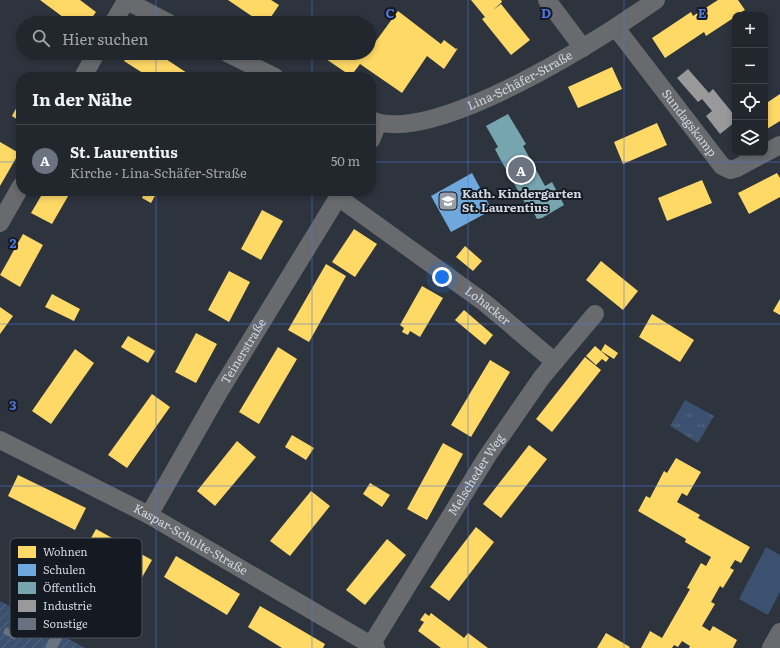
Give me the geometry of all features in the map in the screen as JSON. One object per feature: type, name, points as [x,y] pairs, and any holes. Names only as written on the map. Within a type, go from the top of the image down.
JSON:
[{"type":"street","points":[[117,16],[125,0],[156,16]]},
{"type":"street","points":[[547,0],[583,48]]},
{"type":"street","name":"Lina-Schäfer-Straße","points":[[376,122],[400,124],[433,120],[482,102],[583,48],[616,28],[656,0]]},
{"type":"street","name":"Sundagskamp","points":[[616,28],[722,166],[730,170],[737,168],[780,145]]},
{"type":"street","points":[[86,72],[92,60]]},
{"type":"street","points":[[241,60],[265,72]]},
{"type":"street","points":[[0,223],[16,195]]},
{"type":"street","name":"Teinerstraße","points":[[149,515],[219,392],[339,196]]},
{"type":"street","name":"Lohacker","points":[[343,196],[485,303],[555,362]]},
{"type":"street","name":"Melscheder Weg","points":[[374,646],[488,455],[542,377],[595,314]]},
{"type":"street","name":"Kaspar-Schulte-Straße","points":[[0,440],[149,515],[374,646]]},
{"type":"street","points":[[771,648],[780,632]]},
{"type":"green space","points":[[685,400],[714,416],[698,443],[670,426]]},
{"type":"green space","points":[[766,547],[780,555],[780,592],[768,615],[739,599]]},
{"type":"green space","points":[[0,601],[10,606],[10,638],[67,638],[85,648],[0,648]]},
{"type":"building: Wohnen","points":[[40,0],[80,0],[96,12],[93,16],[62,16]]},
{"type":"building: Wohnen","points":[[228,0],[271,0],[279,5],[272,16],[252,16]]},
{"type":"building: Wohnen","points":[[471,0],[501,0],[502,2],[493,10],[501,4],[530,40],[511,55],[482,19],[485,17]]},
{"type":"building: Wohnen","points":[[718,0],[738,0],[745,10],[741,12],[732,12],[732,19],[706,36],[704,32],[665,58],[652,38],[691,12],[693,16]]},
{"type":"building: Wohnen","points":[[398,11],[441,44],[444,40],[456,49],[458,48],[444,69],[427,56],[402,93],[376,75],[376,72],[372,72],[360,64],[354,72],[345,72],[327,60],[376,60],[376,41]]},
{"type":"building: Wohnen","points":[[168,60],[186,72],[141,72],[124,61]]},
{"type":"building: Wohnen","points":[[612,67],[622,89],[578,108],[568,87]]},
{"type":"building: Wohnen","points":[[780,94],[780,121],[768,128],[768,120],[768,102]]},
{"type":"building: Wohnen","points":[[16,108],[16,119],[12,116]]},
{"type":"building: Wohnen","points":[[657,123],[667,145],[623,164],[614,142]]},
{"type":"building: Wohnen","points":[[0,142],[16,151],[16,158],[0,186]]},
{"type":"building: Wohnen","points":[[777,173],[780,178],[780,197],[749,214],[738,193]]},
{"type":"building: Wohnen","points":[[702,180],[712,203],[667,221],[658,198]]},
{"type":"building: Wohnen","points":[[41,196],[68,196],[52,224],[31,213]]},
{"type":"building: Wohnen","points":[[143,196],[155,196],[151,203],[142,198]]},
{"type":"building: Wohnen","points":[[262,210],[283,221],[261,260],[241,249]]},
{"type":"building: Wohnen","points":[[354,229],[377,244],[355,277],[332,262]]},
{"type":"building: Wohnen","points":[[23,234],[43,245],[20,287],[0,275]]},
{"type":"building: Wohnen","points":[[465,246],[482,261],[473,271],[456,257]]},
{"type":"building: Wohnen","points":[[601,261],[638,291],[623,310],[586,280]]},
{"type":"building: Wohnen","points":[[326,264],[346,276],[309,342],[288,330]]},
{"type":"building: Wohnen","points":[[229,271],[250,282],[229,322],[208,310]]},
{"type":"building: Wohnen","points":[[422,286],[443,298],[420,337],[410,331],[408,335],[402,332],[404,328],[400,325]]},
{"type":"building: Wohnen","points":[[52,294],[80,309],[74,321],[45,307]]},
{"type":"building: Wohnen","points":[[780,299],[780,315],[773,311]]},
{"type":"building: Wohnen","points":[[0,307],[13,316],[0,334]]},
{"type":"building: Wohnen","points":[[464,310],[493,335],[485,345],[455,320]]},
{"type":"building: Wohnen","points":[[652,314],[694,340],[680,362],[639,337]]},
{"type":"building: Wohnen","points":[[196,333],[217,344],[196,383],[175,372]]},
{"type":"building: Wohnen","points":[[128,336],[155,351],[148,363],[121,347]]},
{"type":"building: Wohnen","points":[[605,344],[618,353],[614,359],[601,351]]},
{"type":"building: Wohnen","points":[[595,346],[609,358],[606,362],[602,359],[596,365],[586,356]]},
{"type":"building: Wohnen","points":[[278,347],[297,359],[259,424],[239,412]]},
{"type":"building: Wohnen","points":[[75,349],[94,363],[51,424],[32,411]]},
{"type":"building: Wohnen","points":[[585,357],[601,370],[552,432],[536,419]]},
{"type":"building: Wohnen","points":[[490,360],[510,372],[471,437],[451,425]]},
{"type":"building: Wohnen","points":[[152,394],[170,407],[127,468],[108,455]]},
{"type":"building: Wohnen","points":[[292,435],[314,448],[306,460],[285,447]]},
{"type":"building: Wohnen","points":[[237,441],[256,457],[215,506],[197,491]]},
{"type":"building: Wohnen","points":[[443,443],[463,454],[427,520],[407,509]]},
{"type":"building: Wohnen","points":[[529,445],[547,459],[501,518],[483,504]]},
{"type":"building: Wohnen","points":[[676,458],[701,472],[687,496],[682,493],[677,502],[700,515],[698,518],[750,547],[741,563],[735,560],[730,568],[734,570],[723,588],[720,586],[711,602],[715,604],[702,626],[710,631],[713,626],[737,640],[733,648],[689,648],[690,646],[682,641],[678,647],[674,645],[672,648],[641,648],[650,631],[662,638],[690,589],[687,588],[701,563],[706,566],[711,557],[685,542],[686,539],[638,511],[646,496],[650,498],[664,471],[667,473]]},
{"type":"building: Wohnen","points":[[18,475],[86,508],[75,530],[8,496]]},
{"type":"building: Wohnen","points":[[370,483],[390,495],[382,507],[363,494]]},
{"type":"building: Wohnen","points":[[311,491],[330,506],[290,556],[270,541]]},
{"type":"building: Wohnen","points":[[476,527],[494,542],[449,601],[430,587]]},
{"type":"building: Wohnen","points":[[96,529],[112,538],[91,538]]},
{"type":"building: Wohnen","points":[[387,539],[406,555],[365,605],[346,590]]},
{"type":"building: Wohnen","points":[[142,554],[152,560],[142,578]]},
{"type":"building: Wohnen","points":[[176,556],[240,594],[227,615],[164,577]]},
{"type":"building: Wohnen","points":[[260,606],[325,644],[323,648],[282,648],[248,627]]},
{"type":"building: Wohnen","points":[[425,613],[429,616],[431,613],[464,638],[468,633],[488,648],[441,648],[418,631],[424,622],[420,620]]},
{"type":"building: Wohnen","points":[[606,633],[630,647],[597,648]]},
{"type":"building: Schulen","points":[[472,173],[492,210],[451,232],[431,196]]},
{"type":"building: Öffentlich","points":[[508,114],[526,144],[523,146],[545,186],[552,182],[564,205],[542,218],[537,219],[528,202],[525,203],[499,157],[495,149],[498,147],[486,126]]},
{"type":"building: Industrie","points":[[688,69],[709,93],[713,89],[732,112],[732,124],[720,134],[706,116],[712,111],[702,99],[698,102],[677,78]]},
{"type":"building: Sonstige","points":[[6,627],[10,629],[10,637],[3,633]]},
{"type":"building: Sonstige","points":[[50,638],[62,639],[57,648],[45,648]]},
{"type":"place","name":"St. Laurentius","points":[[521,170]]},
{"type":"place","name":"Kath. Kindergarten St. Laurentius","points":[[448,201]]}]
